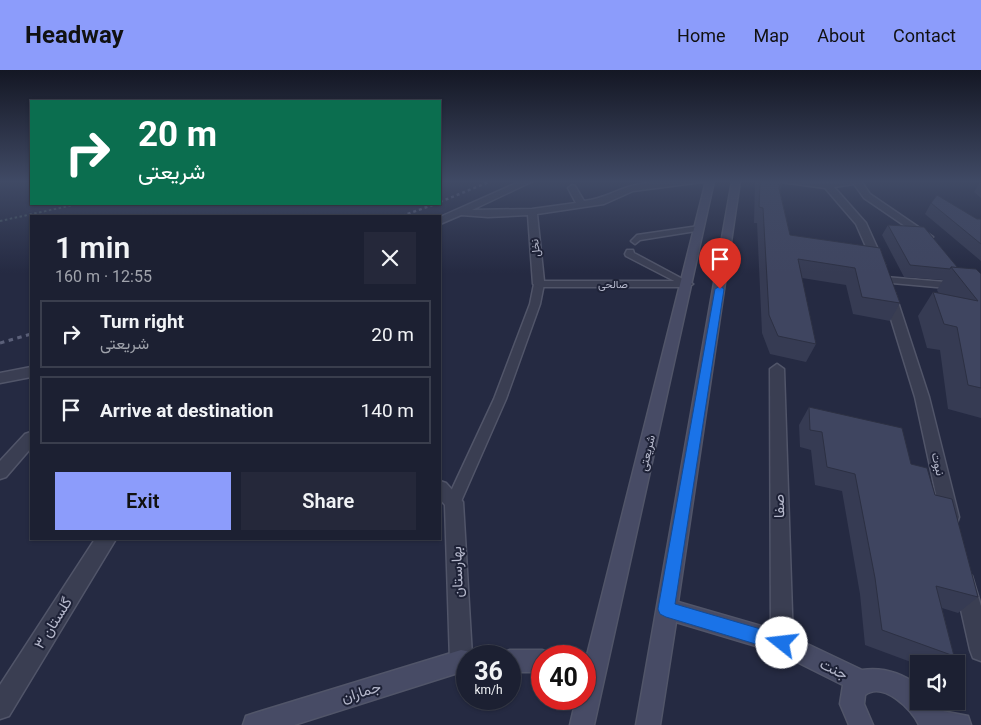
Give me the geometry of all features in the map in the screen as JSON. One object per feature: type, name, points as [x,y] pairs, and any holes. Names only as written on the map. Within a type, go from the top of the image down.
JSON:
[{"type":"main road","name":"شریعتی","points":[[595,645],[687,284],[703,212]]},
{"type":"main road","points":[[648,725],[731,212]]},
{"type":"main road","name":"جنت","points":[[666,609],[782,643],[861,682]]},
{"type":"main road","name":"جماران","points":[[255,725],[456,663]]},
{"type":"main road","points":[[861,725],[853,708],[852,697],[855,688],[861,682],[869,679],[880,679],[903,689],[914,698],[932,723],[959,725]]},
{"type":"main road","name":"شریعتی","points":[[582,725],[584,710]]},
{"type":"street","points":[[441,221],[461,212],[488,214],[535,212]]},
{"type":"street","name":"نخل","points":[[532,212],[539,284]]},
{"type":"street","name":"نبوت","points":[[851,212],[861,222],[885,280],[922,397],[954,533]]},
{"type":"street","points":[[890,212],[930,239],[936,246]]},
{"type":"street","points":[[885,280],[972,288],[960,274]]},
{"type":"street","name":"صالحی","points":[[539,284],[687,284]]},
{"type":"street","name":"صفا","points":[[777,369],[782,643]]},
{"type":"street","points":[[0,378],[30,372]]},
{"type":"street","points":[[0,472],[30,439]]},
{"type":"street","points":[[441,489],[454,502]]},
{"type":"street","name":"بهارستان","points":[[454,502],[463,645]]},
{"type":"street","name":"گلستان ۳","points":[[0,707],[105,540]]},
{"type":"street","points":[[961,562],[981,650]]},
{"type":"lane","points":[[635,241],[637,238],[699,228]]},
{"type":"lane","points":[[630,252],[629,254],[687,284]]},
{"type":"lane","points":[[454,502],[500,399],[535,304],[539,284]]},
{"type":"path","points":[[30,215],[45,212]]},
{"type":"path","points":[[0,222],[30,215]]},
{"type":"building","points":[[763,212],[785,212],[790,235],[880,248],[900,303],[862,297],[855,268],[798,259],[816,344],[778,336],[769,315]]},
{"type":"building","points":[[941,212],[965,212],[977,219],[981,219],[981,244]]},
{"type":"building","points":[[888,225],[924,227],[958,268],[910,265]]},
{"type":"building","points":[[951,267],[976,269],[981,274],[981,388],[968,385],[957,327],[944,324],[933,292],[978,301]]},
{"type":"building","points":[[809,407],[902,428],[911,464],[927,468],[935,495],[952,499],[978,597],[936,586],[954,655],[882,630],[875,578],[855,474],[827,467],[822,432],[810,430]]},
{"type":"railway","points":[[405,215],[414,212]]},
{"type":"railway","points":[[0,343],[30,334]]},
{"type":"route","points":[[720,289],[666,609],[782,643]]}]
